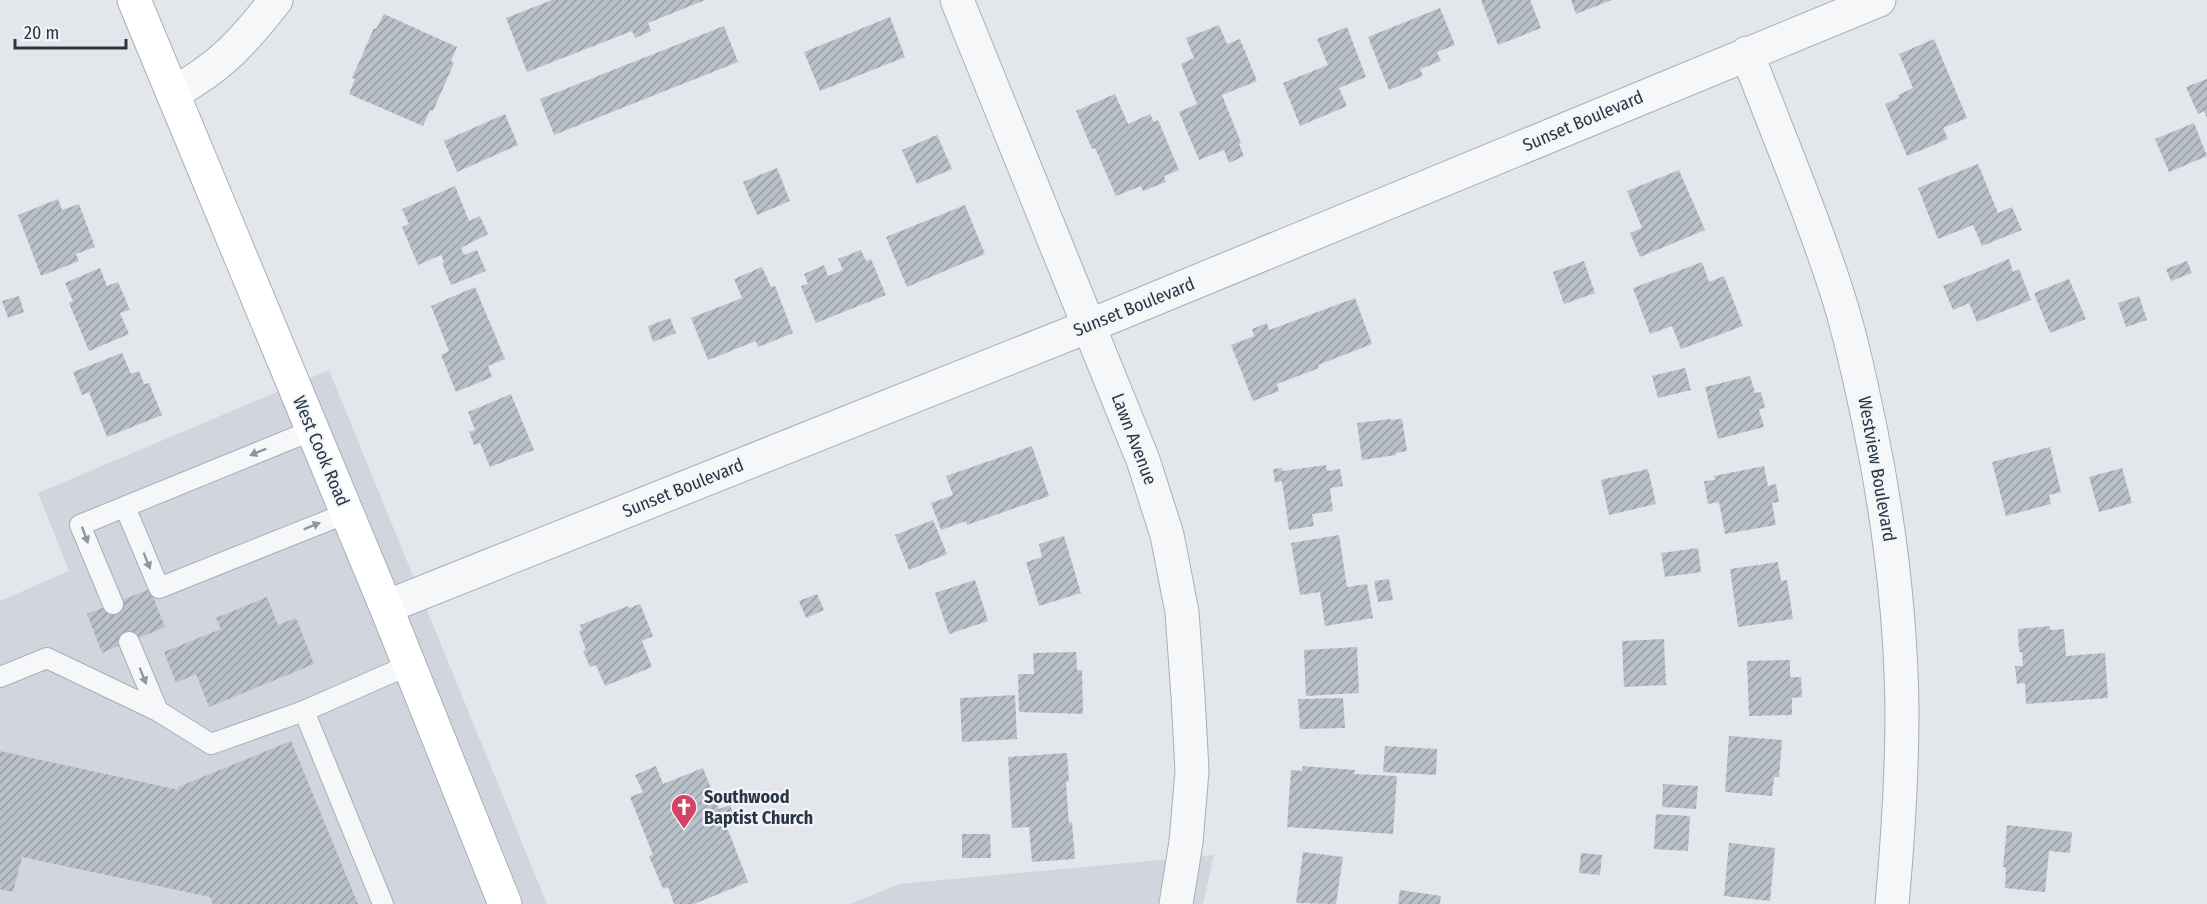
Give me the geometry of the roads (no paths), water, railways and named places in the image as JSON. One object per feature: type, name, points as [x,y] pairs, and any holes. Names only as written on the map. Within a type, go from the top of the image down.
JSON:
[{"type":"main road","name":"West Cook Road","points":[[134,0],[387,607],[505,904]]},
{"type":"street","points":[[173,93],[224,60],[246,38],[276,0]]},
{"type":"street","name":"Lawn Avenue","points":[[957,0],[1143,460],[1167,535],[1182,612],[1192,771],[1186,842],[1176,904]]},
{"type":"street","name":"Sunset Boulevard","points":[[387,607],[1089,326],[1879,0]]},
{"type":"street","name":"Westview Boulevard","points":[[1747,53],[1811,219],[1839,300],[1860,381],[1879,473],[1891,548],[1898,623],[1902,708],[1901,781],[1892,904]]},
{"type":"lane","points":[[112,604],[80,525],[313,430]]},
{"type":"lane","points":[[125,507],[159,588],[347,513]]},
{"type":"lane","points":[[129,642],[158,711]]},
{"type":"lane","points":[[0,677],[47,658],[158,711],[211,744],[304,711],[410,665]]},
{"type":"lane","points":[[304,711],[383,904]]},
{"type":"place","name":"Southwood Baptist Church","points":[[684,830]]}]
